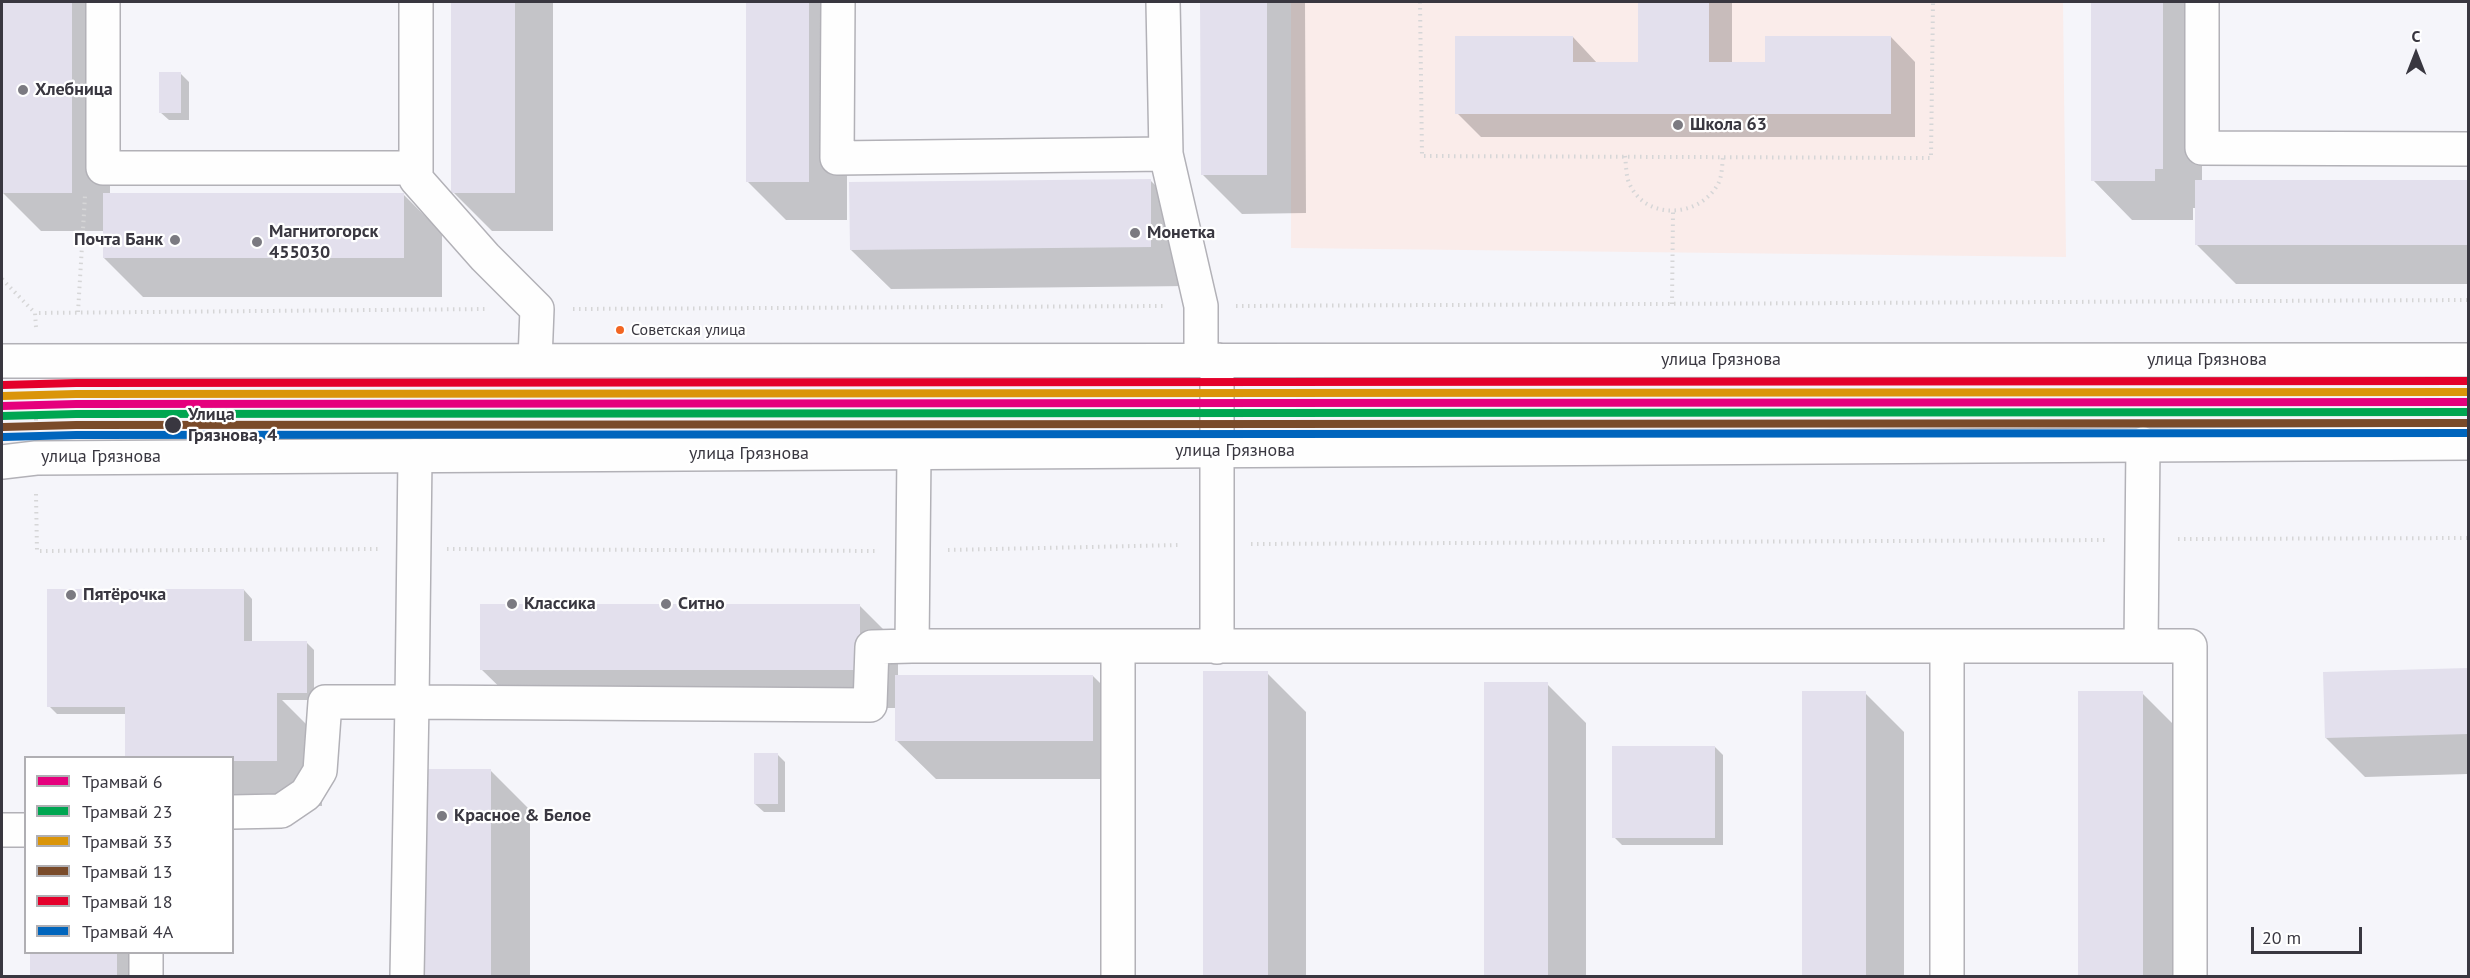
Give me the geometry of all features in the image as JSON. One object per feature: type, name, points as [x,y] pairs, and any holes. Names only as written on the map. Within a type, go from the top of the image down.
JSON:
[{"type":"main road","points":[[103,2],[103,168],[416,168]]},
{"type":"main road","points":[[416,2],[416,179],[485,257],[537,309],[535,360]]},
{"type":"main road","points":[[838,2],[837,158],[1166,154]]},
{"type":"main road","points":[[1163,2],[1166,154],[1201,306],[1209,360],[1217,451],[1217,647]]},
{"type":"main road","points":[[2202,2],[2202,148],[2469,149]]},
{"type":"main road","name":"улица Грязнова","points":[[2,361],[2469,360]]},
{"type":"main road","name":"улица Грязнова","points":[[2,462],[36,458],[2469,442]]},
{"type":"main road","points":[[2141,646],[2143,444]]},
{"type":"main road","points":[[912,646],[914,453]]},
{"type":"main road","points":[[407,976],[415,456]]},
{"type":"main road","points":[[1947,646],[1947,976]]},
{"type":"main road","points":[[234,812],[281,811],[306,794],[320,771],[325,702],[870,705],[872,647],[2190,646],[2190,976]]},
{"type":"main road","points":[[1118,647],[1118,976]]},
{"type":"main road","points":[[2,830],[24,830]]},
{"type":"main road","points":[[146,954],[146,976]]},
{"type":"path","points":[[1420,2],[1422,156],[1931,158],[1933,2]]},
{"type":"path","points":[[1625,156],[1629,180],[1639,196],[1655,208],[1673,212],[1692,208],[1708,198],[1719,182],[1723,157]]},
{"type":"path","points":[[78,312],[85,192],[103,168]]},
{"type":"path","points":[[1672,304],[1673,212]]},
{"type":"path","points":[[2,279],[35,313]]},
{"type":"shaded area","name":"Школа 63","points":[[1291,2],[2063,2],[2066,257],[1291,248]]},
{"type":"building","points":[[2,2],[72,2],[72,193],[2,193]]},
{"type":"building","points":[[451,2],[515,2],[515,193],[451,193]]},
{"type":"building","points":[[746,2],[809,2],[809,182],[746,182]]},
{"type":"building","points":[[1200,2],[1267,2],[1267,175],[1201,175]]},
{"type":"building","name":"Школа 63","points":[[1638,2],[1709,2],[1709,62],[1765,62],[1765,36],[1891,36],[1891,114],[1455,114],[1455,36],[1573,36],[1573,62],[1638,62]]},
{"type":"building","points":[[2091,2],[2163,2],[2163,169],[2155,169],[2155,181],[2091,181]]},
{"type":"building","points":[[159,72],[181,72],[181,113],[159,113]]},
{"type":"building","points":[[1151,179],[1151,247],[850,250],[849,182]]},
{"type":"building","points":[[2195,180],[2468,180],[2468,245],[2195,245]]},
{"type":"building","points":[[103,193],[404,193],[404,258],[103,258]]},
{"type":"building","points":[[47,589],[244,589],[244,641],[307,641],[307,693],[277,693],[277,761],[234,761],[234,756],[125,756],[125,707],[47,707]]},
{"type":"building","points":[[480,604],[860,604],[860,670],[480,670]]},
{"type":"building","points":[[2468,668],[2468,734],[2325,738],[2323,672]]},
{"type":"building","points":[[1203,671],[1268,671],[1268,976],[1203,976]]},
{"type":"building","points":[[895,675],[1093,675],[1093,741],[895,741]]},
{"type":"building","points":[[1484,682],[1548,682],[1548,976],[1484,976]]},
{"type":"building","points":[[1802,691],[1866,691],[1866,976],[1802,976]]},
{"type":"building","points":[[2078,691],[2143,691],[2143,976],[2078,976]]},
{"type":"building","points":[[1612,746],[1715,746],[1715,838],[1612,838]]},
{"type":"building","points":[[754,753],[778,753],[778,804],[754,804]]},
{"type":"building","points":[[421,769],[491,769],[491,976],[421,976]]},
{"type":"building","points":[[30,954],[117,954],[117,976],[30,976]]},
{"type":"tram line","name":"18","points":[[2,385],[76,383],[2468,381]]},
{"type":"tram line","name":"33","points":[[2,396],[76,394],[2468,392]]},
{"type":"tram line","name":"6","points":[[2,406],[76,404],[2468,402]]},
{"type":"tram line","name":"23","points":[[2,416],[76,414],[2468,412]]},
{"type":"tram line","name":"13","points":[[3,427],[76,425],[2468,423]]},
{"type":"tram line","name":"4А","points":[[3,437],[76,435],[2468,433]]},
{"type":"place","name":"Хлебница","points":[[23,90]]},
{"type":"place","name":"Школа 63","points":[[1678,125]]},
{"type":"place","name":"Монетка","points":[[1135,233]]},
{"type":"place","name":"Почта Банк","points":[[175,240]]},
{"type":"place","name":"Магнитогорск 455030","points":[[257,242]]},
{"type":"place","name":"Советская улица","points":[[620,330]]},
{"type":"place","name":"Улица Грязнова, 4","points":[[173,425]]},
{"type":"place","name":"Пятёрочка","points":[[71,595]]},
{"type":"place","name":"Классика","points":[[512,604]]},
{"type":"place","name":"Ситно","points":[[666,604]]},
{"type":"place","name":"Красное & Белое","points":[[442,816]]}]
